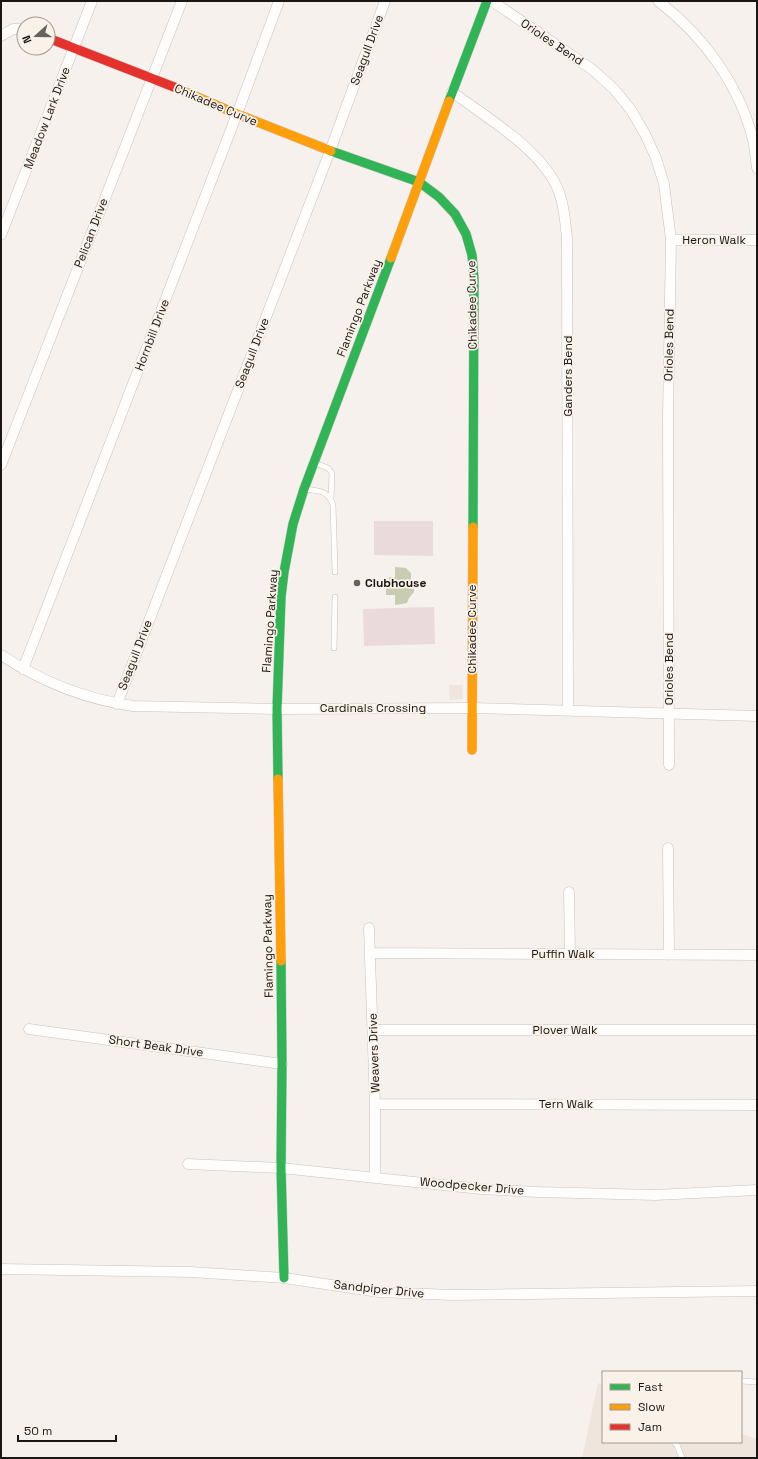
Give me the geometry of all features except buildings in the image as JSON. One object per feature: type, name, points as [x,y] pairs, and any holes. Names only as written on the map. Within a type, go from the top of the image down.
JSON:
[{"type":"street","name":"Meadow Lark Drive","points":[[1,235],[92,1]]},
{"type":"street","name":"Pelican Drive","points":[[1,465],[182,1]]},
{"type":"street","name":"Hornbill Drive","points":[[23,669],[237,114],[279,1]]},
{"type":"street","name":"Seagull Drive","points":[[117,704],[330,151],[385,1]]},
{"type":"street","name":"Flamingo Parkway","points":[[284,1278],[281,1168],[282,1064],[277,709],[281,598],[284,572],[293,524],[304,489],[486,1]]},
{"type":"street","name":"Orioles Bend","points":[[492,1],[593,70],[614,89],[632,110],[645,134],[658,164],[664,184],[671,240],[668,416],[669,766]]},
{"type":"street","points":[[658,1],[684,23],[701,41],[717,62],[745,116],[754,144],[757,168]]},
{"type":"street","points":[[1,36],[13,29],[16,29]]},
{"type":"street","name":"Chikadee Curve","points":[[56,41],[152,77],[237,114],[330,151],[419,182],[439,197],[455,214],[466,234],[472,255],[474,279],[472,750]]},
{"type":"street","name":"Ganders Bend","points":[[452,92],[518,141],[544,165],[556,186],[564,212],[567,238],[568,710]]},
{"type":"street","name":"Heron Walk","points":[[671,240],[757,240]]},
{"type":"street","name":"Cardinals Crossing","points":[[1,655],[23,669],[68,690],[117,704],[133,706],[277,709],[472,708],[757,716]]},
{"type":"street","points":[[668,848],[669,955]]},
{"type":"street","points":[[569,892],[570,954]]},
{"type":"street","name":"Weavers Drive","points":[[369,928],[375,1104],[375,1177]]},
{"type":"street","name":"Puffin Walk","points":[[370,954],[757,955]]},
{"type":"street","name":"Short Beak Drive","points":[[29,1028],[282,1064]]},
{"type":"street","name":"Plover Walk","points":[[373,1030],[757,1030]]},
{"type":"street","name":"Tern Walk","points":[[375,1104],[757,1105]]},
{"type":"street","name":"Woodpecker Drive","points":[[188,1164],[281,1168],[481,1189],[545,1192],[655,1195],[757,1190]]},
{"type":"street","name":"Sandpiper Drive","points":[[1,1269],[191,1272],[284,1278],[379,1292],[452,1295],[757,1291]]},
{"type":"lane","points":[[314,462],[328,468],[332,473],[331,498],[335,526],[335,572]]},
{"type":"lane","points":[[304,489],[325,493],[331,498]]},
{"type":"lane","points":[[334,648],[335,597]]},
{"type":"lane","points":[[742,1381],[757,1382]]},
{"type":"lane","points":[[676,1443],[682,1458]]},
{"type":"shaded area","points":[[374,521],[433,521],[433,556],[374,555]]},
{"type":"shaded area","points":[[395,567],[406,568],[411,573],[411,579],[408,584],[414,589],[414,592],[407,603],[395,605],[395,595],[386,595],[386,587],[389,585],[389,577],[395,577]]},
{"type":"shaded area","points":[[434,607],[435,644],[364,646],[363,609]]},
{"type":"shaded area","points":[[449,685],[462,685],[463,699],[450,700]]},
{"type":"shaded area","points":[[598,1383],[602,1385],[602,1443],[742,1443],[742,1434],[757,1439],[757,1458],[582,1458]]},
{"type":"traffic: fast","points":[[449,101],[487,1]]},
{"type":"traffic: fast","points":[[331,151],[419,182],[439,197],[455,214],[466,234],[472,255],[474,279],[473,527]]},
{"type":"traffic: fast","points":[[278,779],[277,709],[281,597],[293,524],[304,489],[391,258]]},
{"type":"traffic: fast","points":[[281,961],[281,1168],[284,1278]]},
{"type":"traffic: slow","points":[[174,87],[237,114],[331,151]]},
{"type":"traffic: slow","points":[[391,258],[449,101]]},
{"type":"traffic: slow","points":[[472,750],[473,527]]},
{"type":"traffic: slow","points":[[278,779],[281,961]]},
{"type":"traffic: jam","points":[[56,41],[174,87]]},
{"type":"place","name":"Clubhouse","points":[[357,583]]}]
